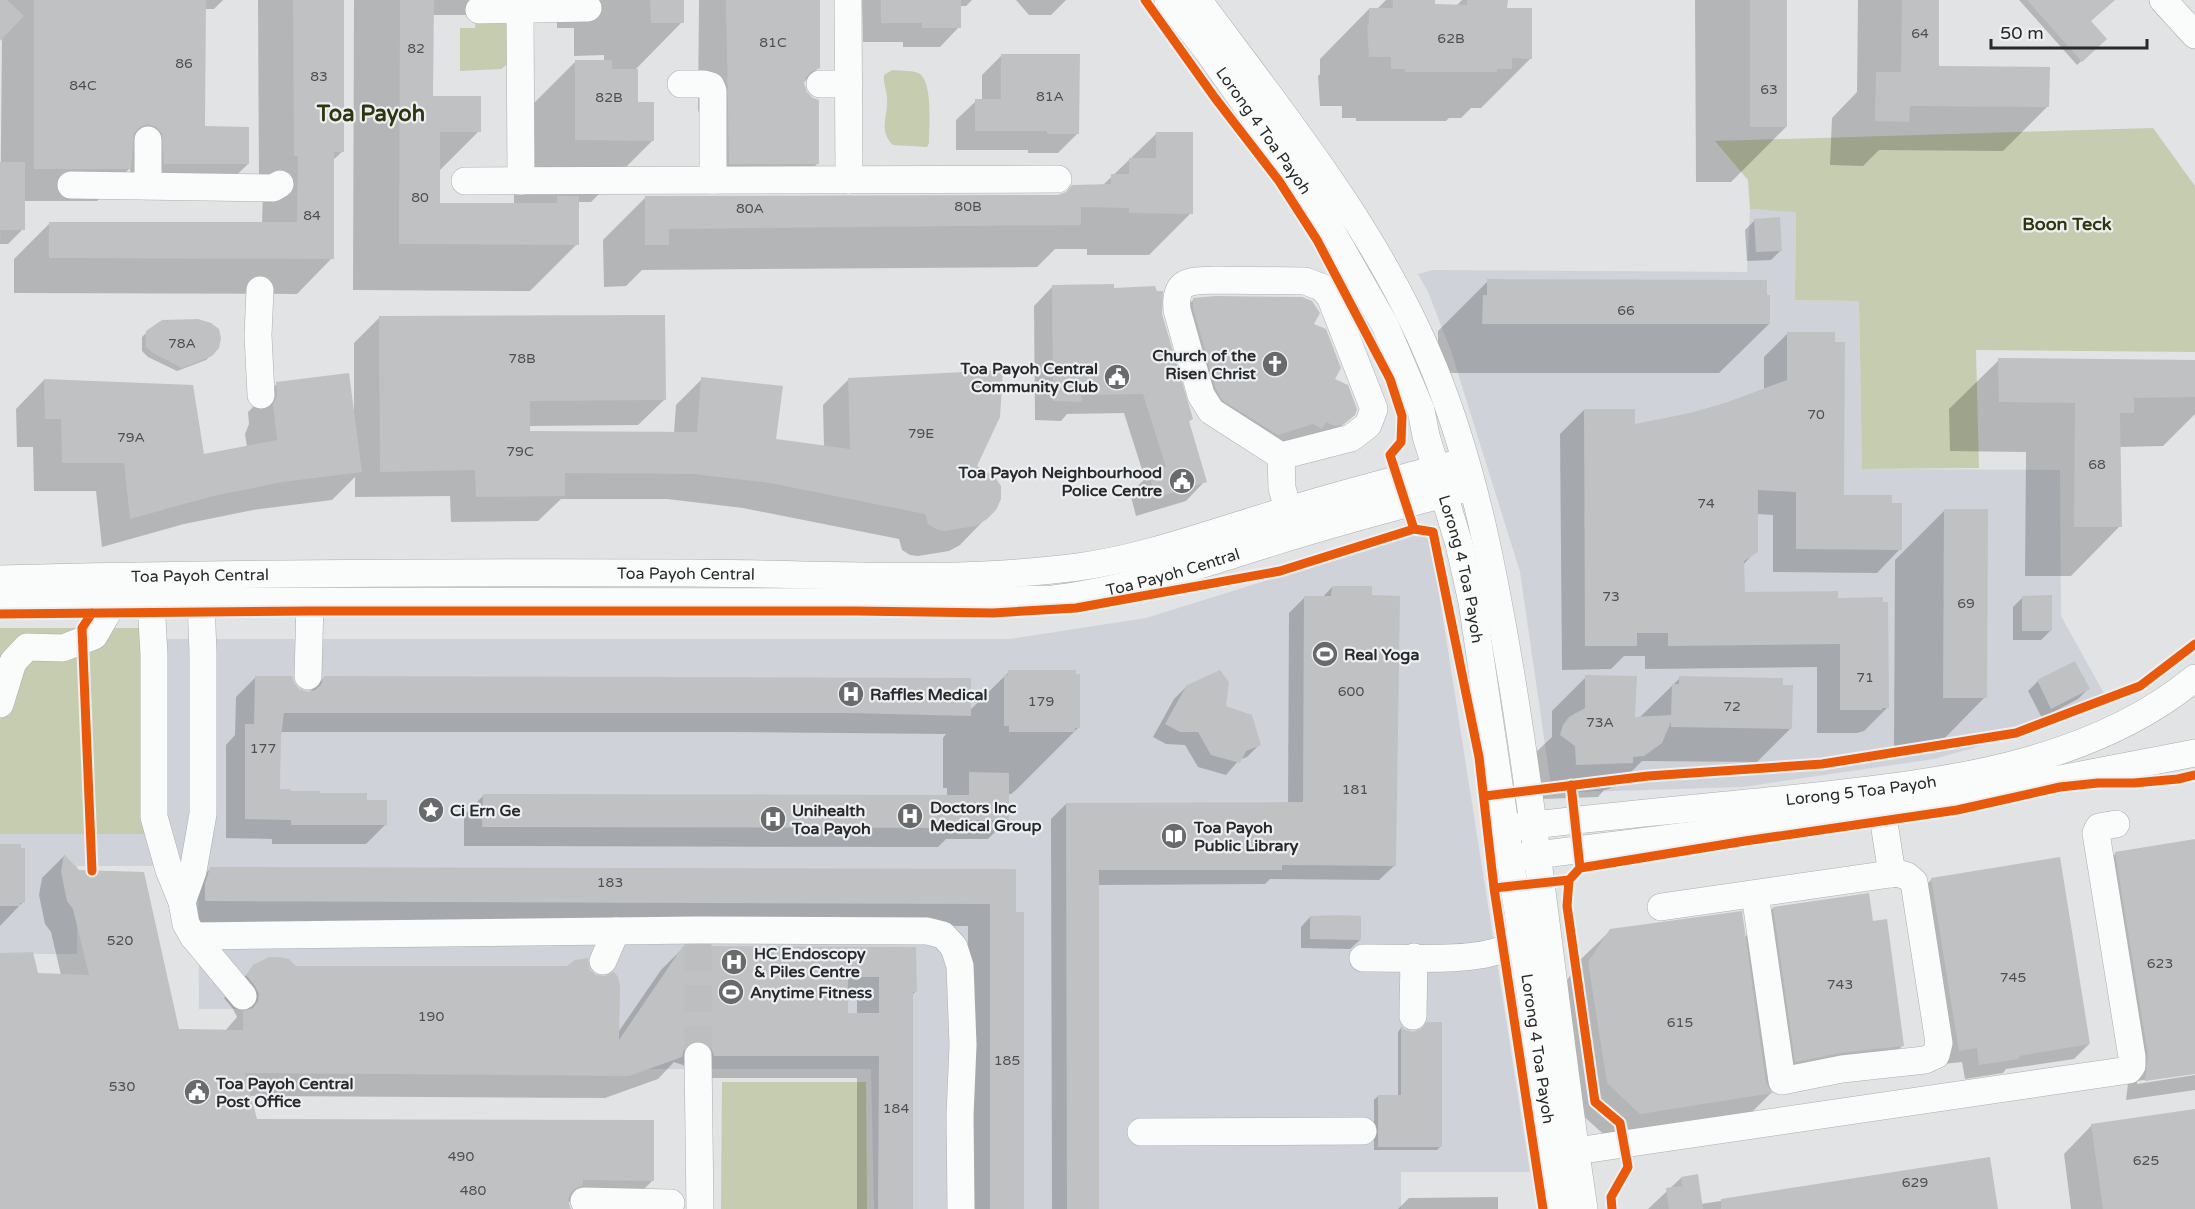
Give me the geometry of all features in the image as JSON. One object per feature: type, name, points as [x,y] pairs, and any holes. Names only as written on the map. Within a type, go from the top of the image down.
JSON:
[{"type":"street","points":[[848,0],[849,180]]},
{"type":"street","name":"Lorong 4 Toa Payoh","points":[[1168,0],[1209,53],[1305,188],[1328,225],[1385,325],[1421,410],[1426,436],[1460,544],[1472,602],[1562,1209]]},
{"type":"street","name":"Lorong 4 Toa Payoh","points":[[1198,0],[1316,158],[1385,267],[1433,365],[1465,461],[1481,516],[1508,655],[1534,825],[1584,1209]]},
{"type":"street","points":[[2163,0],[2195,35]]},
{"type":"street","points":[[479,10],[588,8]]},
{"type":"street","points":[[520,9],[521,181]]},
{"type":"street","points":[[681,84],[705,84],[711,86],[713,91],[713,180]]},
{"type":"street","points":[[820,84],[848,84]]},
{"type":"street","points":[[148,140],[148,186]]},
{"type":"street","points":[[465,181],[1058,179]]},
{"type":"street","points":[[87,180],[148,186],[273,188],[280,184]]},
{"type":"street","points":[[1305,281],[1321,287],[1330,296],[1374,409],[1368,425],[1351,438],[1281,456],[1221,419],[1211,411],[1201,395],[1177,310],[1176,298],[1179,289],[1188,282],[1305,281]]},
{"type":"street","points":[[260,290],[258,335],[261,396]]},
{"type":"street","points":[[1347,339],[1368,334],[1385,325]]},
{"type":"street","points":[[1281,456],[1282,488],[1288,509]]},
{"type":"street","name":"Toa Payoh Central","points":[[0,604],[152,601],[885,602],[1053,599],[1080,596],[1185,568],[1342,520],[1440,481],[1465,461]]},
{"type":"street","name":"Toa Payoh Central","points":[[0,579],[300,572],[752,573],[953,577],[1082,566],[1160,549],[1288,509],[1440,481],[1472,487]]},
{"type":"street","points":[[152,601],[154,817],[169,870],[182,902],[186,924],[193,936],[243,996]]},
{"type":"street","points":[[182,902],[193,871],[203,814],[201,602]]},
{"type":"street","points":[[0,704],[13,662],[27,647],[63,648],[94,636],[113,603]]},
{"type":"street","points":[[308,676],[310,603]]},
{"type":"street","name":"Lorong 5 Toa Payoh","points":[[1506,829],[1823,795],[1973,773],[2025,761],[2084,743],[2137,718],[2194,680]]},
{"type":"street","name":"Lorong 5 Toa Payoh","points":[[1510,859],[1956,799],[2195,753]]},
{"type":"street","points":[[1882,810],[1892,874]]},
{"type":"street","points":[[154,817],[170,829],[182,830],[195,826],[203,814]]},
{"type":"street","points":[[1576,1151],[2129,1070],[2132,1057],[2096,833],[2099,827],[2116,824]]},
{"type":"street","points":[[1661,907],[1892,874],[1906,876],[1914,882],[1939,1043],[1936,1055],[1925,1060],[1842,1069],[1782,1081],[1755,894]]},
{"type":"street","points":[[193,936],[615,931],[698,937],[927,932],[943,935],[954,947],[960,966],[963,1045],[960,1114],[961,1209]]},
{"type":"street","points":[[603,961],[615,931]]},
{"type":"street","points":[[1362,958],[1465,957],[1485,954],[1503,948],[1520,933]]},
{"type":"street","points":[[1413,1016],[1414,957]]},
{"type":"street","points":[[698,1056],[700,1209]]},
{"type":"street","points":[[1842,1069],[1850,1110]]},
{"type":"street","points":[[1141,1132],[1363,1131]]},
{"type":"street","points":[[584,1201],[671,1203]]},
{"type":"shaded area","points":[[1750,209],[1796,211],[1795,300],[1859,301],[1862,469],[2060,470],[2061,616],[2106,697],[2047,727],[1934,759],[1743,787],[1552,793],[1520,572],[1451,351],[1428,292],[1418,274],[1433,270],[1747,272]]},
{"type":"shaded area","points":[[1429,530],[1530,1172],[1401,1172],[1401,1209],[874,1209],[871,1069],[248,1069],[248,1009],[199,1009],[198,866],[77,866],[77,954],[0,954],[0,655],[21,639],[1010,639],[1146,618]]},
{"type":"green space","points":[[476,19],[499,19],[515,31],[515,59],[501,69],[460,71],[460,28],[475,28]]},
{"type":"green space","points":[[892,70],[911,71],[920,74],[924,79],[929,96],[929,143],[927,147],[893,145],[888,139],[885,129],[887,99],[884,75]]},
{"type":"green space","points":[[2153,128],[2195,186],[2195,352],[1976,350],[1979,468],[1862,469],[1859,301],[1795,300],[1796,212],[1750,209],[1748,180],[1715,141]]},
{"type":"green space","points":[[0,628],[146,628],[146,834],[0,834]]},
{"type":"green space","points":[[722,1082],[866,1082],[867,1209],[721,1209]]},
{"type":"building","points":[[0,0],[7,0],[24,16],[0,41]]},
{"type":"building","points":[[34,0],[206,0],[205,126],[249,127],[249,164],[164,164],[162,133],[156,127],[147,124],[134,133],[131,169],[34,169]]},
{"type":"building","points":[[293,0],[344,0],[344,152],[334,152],[334,259],[49,258],[49,222],[297,222],[298,156],[294,156]]},
{"type":"building","points":[[400,0],[434,0],[433,96],[481,96],[481,132],[440,132],[440,203],[557,203],[557,196],[579,196],[579,245],[399,244]]},
{"type":"building","points":[[650,0],[684,0],[684,23],[651,23]]},
{"type":"building","points":[[726,0],[820,0],[820,68],[812,71],[804,83],[807,92],[819,100],[819,164],[729,164]]},
{"type":"building","points":[[881,0],[961,0],[961,28],[922,28],[922,23],[881,23]]},
{"type":"building","points":[[1393,0],[1435,0],[1435,4],[1467,5],[1467,0],[1508,0],[1507,8],[1532,8],[1532,59],[1512,58],[1512,69],[1497,69],[1497,72],[1405,72],[1405,69],[1391,69],[1391,57],[1369,57],[1367,25],[1369,25],[1369,8],[1393,8]]},
{"type":"building","points":[[1750,0],[1787,0],[1787,127],[1750,127]]},
{"type":"building","points":[[1902,0],[1939,0],[1939,66],[2050,67],[2049,107],[1910,106],[1909,122],[1875,121],[1876,72],[1901,72]]},
{"type":"building","points":[[2027,0],[2115,0],[2091,21],[2107,39],[2082,62]]},
{"type":"building","points":[[1001,54],[1080,54],[1079,134],[1047,134],[1047,131],[975,131],[975,99],[1001,99]]},
{"type":"building","points":[[575,60],[612,60],[612,69],[638,69],[638,102],[654,102],[654,141],[575,140]]},
{"type":"building","points":[[1156,132],[1193,132],[1193,214],[1129,213],[1129,208],[1081,207],[1081,225],[669,229],[669,245],[645,245],[645,196],[1058,195],[1066,192],[1072,185],[1111,184],[1111,174],[1129,174],[1129,158],[1156,158]]},
{"type":"building","points":[[0,162],[25,162],[25,230],[0,230]]},
{"type":"building","points":[[1780,217],[1782,251],[1756,252],[1754,219]]},
{"type":"building","points":[[1487,279],[1767,280],[1767,295],[1770,295],[1770,324],[1482,324],[1483,295],[1487,295]]},
{"type":"building","name":"Toa Payoh Central Community Club","points":[[1114,284],[1114,288],[1155,286],[1157,291],[1163,291],[1162,314],[1193,419],[1189,421],[1207,482],[1155,498],[1149,472],[1166,467],[1143,394],[1081,395],[1082,402],[1053,401],[1052,285]]},
{"type":"building","name":"Church of the Risen Christ","points":[[1302,297],[1312,301],[1320,313],[1314,324],[1326,329],[1341,368],[1335,379],[1348,385],[1357,409],[1355,415],[1344,424],[1334,426],[1326,422],[1322,429],[1313,424],[1278,435],[1222,400],[1216,389],[1193,308],[1193,298]]},
{"type":"building","points":[[665,315],[666,400],[530,401],[530,431],[697,432],[701,377],[783,386],[776,439],[850,449],[848,378],[1003,370],[1000,417],[977,466],[995,477],[1001,486],[1001,499],[996,510],[976,526],[944,531],[928,524],[925,514],[770,483],[693,474],[565,473],[565,496],[476,497],[475,470],[380,472],[379,316]]},
{"type":"building","points":[[198,319],[211,323],[219,329],[221,338],[219,348],[212,356],[182,368],[146,347],[146,331],[162,320]]},
{"type":"building","points":[[1787,332],[1835,332],[1835,342],[1845,342],[1844,495],[1892,495],[1892,503],[1902,503],[1902,550],[1796,549],[1796,492],[1758,490],[1758,552],[1744,561],[1745,592],[1838,591],[1838,598],[1883,597],[1883,602],[1888,602],[1889,708],[1882,708],[1882,710],[1840,710],[1840,644],[1668,646],[1668,633],[1637,633],[1637,646],[1585,646],[1584,409],[1635,409],[1635,424],[1725,403],[1787,380]]},
{"type":"building","points":[[1998,358],[2195,360],[2195,397],[2134,398],[2134,413],[2120,413],[2122,527],[2074,527],[2075,403],[1999,402]]},
{"type":"building","points":[[349,373],[362,472],[283,482],[213,496],[130,519],[124,463],[62,463],[61,419],[45,419],[44,379],[193,385],[204,454],[277,440],[273,405],[277,395],[276,382]]},
{"type":"building","points":[[1944,509],[1988,509],[1987,698],[1943,698]]},
{"type":"building","points":[[1332,586],[1372,586],[1372,595],[1400,596],[1396,866],[1282,865],[1282,870],[1099,870],[1099,1209],[1067,1209],[1066,803],[1303,802],[1304,596],[1331,596]]},
{"type":"building","points":[[2052,595],[2052,631],[2022,631],[2022,596]]},
{"type":"building","points":[[2075,661],[2090,689],[2051,709],[2037,680]]},
{"type":"building","points":[[1008,670],[1076,670],[1076,674],[1080,674],[1080,728],[1075,728],[1075,732],[1009,732],[1009,726],[1004,726],[1004,675],[1008,675]]},
{"type":"building","points":[[1220,670],[1229,682],[1226,706],[1252,715],[1261,745],[1246,751],[1240,763],[1211,755],[1198,732],[1180,732],[1165,724],[1187,685]]},
{"type":"building","points":[[1585,675],[1637,676],[1635,717],[1671,715],[1672,684],[1679,684],[1679,676],[1783,678],[1783,685],[1793,685],[1792,729],[1671,727],[1671,722],[1662,743],[1644,756],[1633,757],[1633,763],[1576,765],[1575,746],[1560,735],[1569,717],[1585,708]]},
{"type":"building","points":[[255,676],[292,676],[299,689],[308,692],[321,685],[324,676],[971,678],[971,716],[846,713],[284,713],[280,789],[320,791],[320,793],[367,793],[367,800],[387,800],[387,825],[291,825],[291,820],[245,819],[245,724],[254,724]]},
{"type":"building","points":[[969,772],[1009,773],[1009,820],[959,820],[959,828],[482,827],[483,794],[969,795]]},
{"type":"building","points":[[2195,839],[2195,1074],[2145,1081],[2148,1054],[2115,852]]},
{"type":"building","points":[[0,844],[21,844],[21,848],[25,848],[25,903],[20,903],[20,906],[0,906]]},
{"type":"building","points":[[64,854],[79,870],[144,872],[179,1029],[243,1030],[243,1011],[253,1008],[258,1001],[259,994],[246,975],[253,965],[269,957],[289,959],[296,966],[567,966],[575,960],[588,958],[590,970],[596,975],[605,976],[614,972],[618,977],[620,986],[619,1040],[683,946],[916,947],[917,992],[913,992],[913,1209],[878,1209],[879,1056],[714,1056],[711,1047],[698,1040],[689,1043],[682,1057],[629,1076],[245,1073],[257,1119],[654,1120],[654,1181],[583,1180],[583,1185],[570,1193],[568,1201],[571,1209],[0,1209],[0,953],[33,952],[38,973],[89,975],[73,909],[67,901],[61,872]],"holes":[[[848,977],[879,977],[879,1013],[848,1013]]]},
{"type":"building","points":[[2060,857],[2090,1044],[1979,1065],[1977,1048],[1959,1051],[1931,878]]},
{"type":"building","points":[[210,867],[1016,869],[1016,912],[1024,912],[1024,1209],[990,1209],[990,904],[205,901],[205,884]]},
{"type":"building","points":[[1869,893],[1873,921],[1887,919],[1904,1046],[1840,1053],[1795,1062],[1773,907]]},
{"type":"building","points":[[1742,911],[1766,1083],[1773,1093],[1640,1114],[1607,1083],[1588,962],[1610,929]]},
{"type":"building","points":[[1310,916],[1361,916],[1361,940],[1310,939]]},
{"type":"building","points":[[1427,1022],[1442,1022],[1442,1147],[1378,1147],[1378,1095],[1401,1095],[1401,1026],[1413,1032],[1421,1029]]},
{"type":"building","points":[[2195,1109],[2195,1209],[2103,1209],[2091,1124]]},
{"type":"building","points":[[1990,1157],[1998,1209],[1721,1209],[1721,1199]]},
{"type":"building","points":[[1698,1174],[1703,1209],[1669,1209],[1666,1188],[1682,1186],[1681,1177]]},
{"type":"tunnel","points":[[698,944],[698,1056]]},
{"type":"cycle path","points":[[1145,0],[1215,98],[1279,181],[1317,240],[1390,379],[1402,416],[1401,442],[1390,455],[1414,529]]},
{"type":"cycle path","points":[[0,614],[310,611],[993,613],[1076,608],[1280,571],[1414,529],[1433,532],[1479,757],[1494,888],[1543,1209]]},
{"type":"cycle path","points":[[92,613],[82,628],[92,871]]},
{"type":"cycle path","points":[[1485,796],[1648,776],[1822,764],[2016,733],[2140,686],[2195,644]]},
{"type":"cycle path","points":[[1612,1209],[1611,1197],[1628,1167],[1620,1123],[1595,1102],[1567,906],[1569,880],[1580,868],[1957,810],[2060,787],[2098,783],[2134,783],[2195,775]]},
{"type":"cycle path","points":[[1571,785],[1580,868]]},
{"type":"cycle path","points":[[1494,888],[1569,880]]},
{"type":"place","name":"Church of the Risen Christ","points":[[1275,364]]},
{"type":"place","name":"Toa Payoh Central Community Club","points":[[1117,377]]},
{"type":"place","name":"Toa Payoh Neighbourhood Police Centre","points":[[1182,481]]},
{"type":"place","name":"Real Yoga","points":[[1325,654]]},
{"type":"place","name":"Raffles Medical","points":[[851,694]]},
{"type":"place","name":"Ci Ern Ge","points":[[431,810]]},
{"type":"place","name":"Doctors Inc Medical Group","points":[[910,816]]},
{"type":"place","name":"Unihealth Toa Payoh","points":[[773,819]]},
{"type":"place","name":"Toa Payoh Public Library","points":[[1174,836]]},
{"type":"place","name":"HC Endoscopy & Piles Centre","points":[[734,962]]},
{"type":"place","name":"Anytime Fitness","points":[[731,992]]},
{"type":"place","name":"Toa Payoh Central Post Office","points":[[197,1092]]},
{"type":"district","name":"Toa Payoh","points":[[371,113]]},
{"type":"district","name":"Boon Teck","points":[[2067,224]]}]
